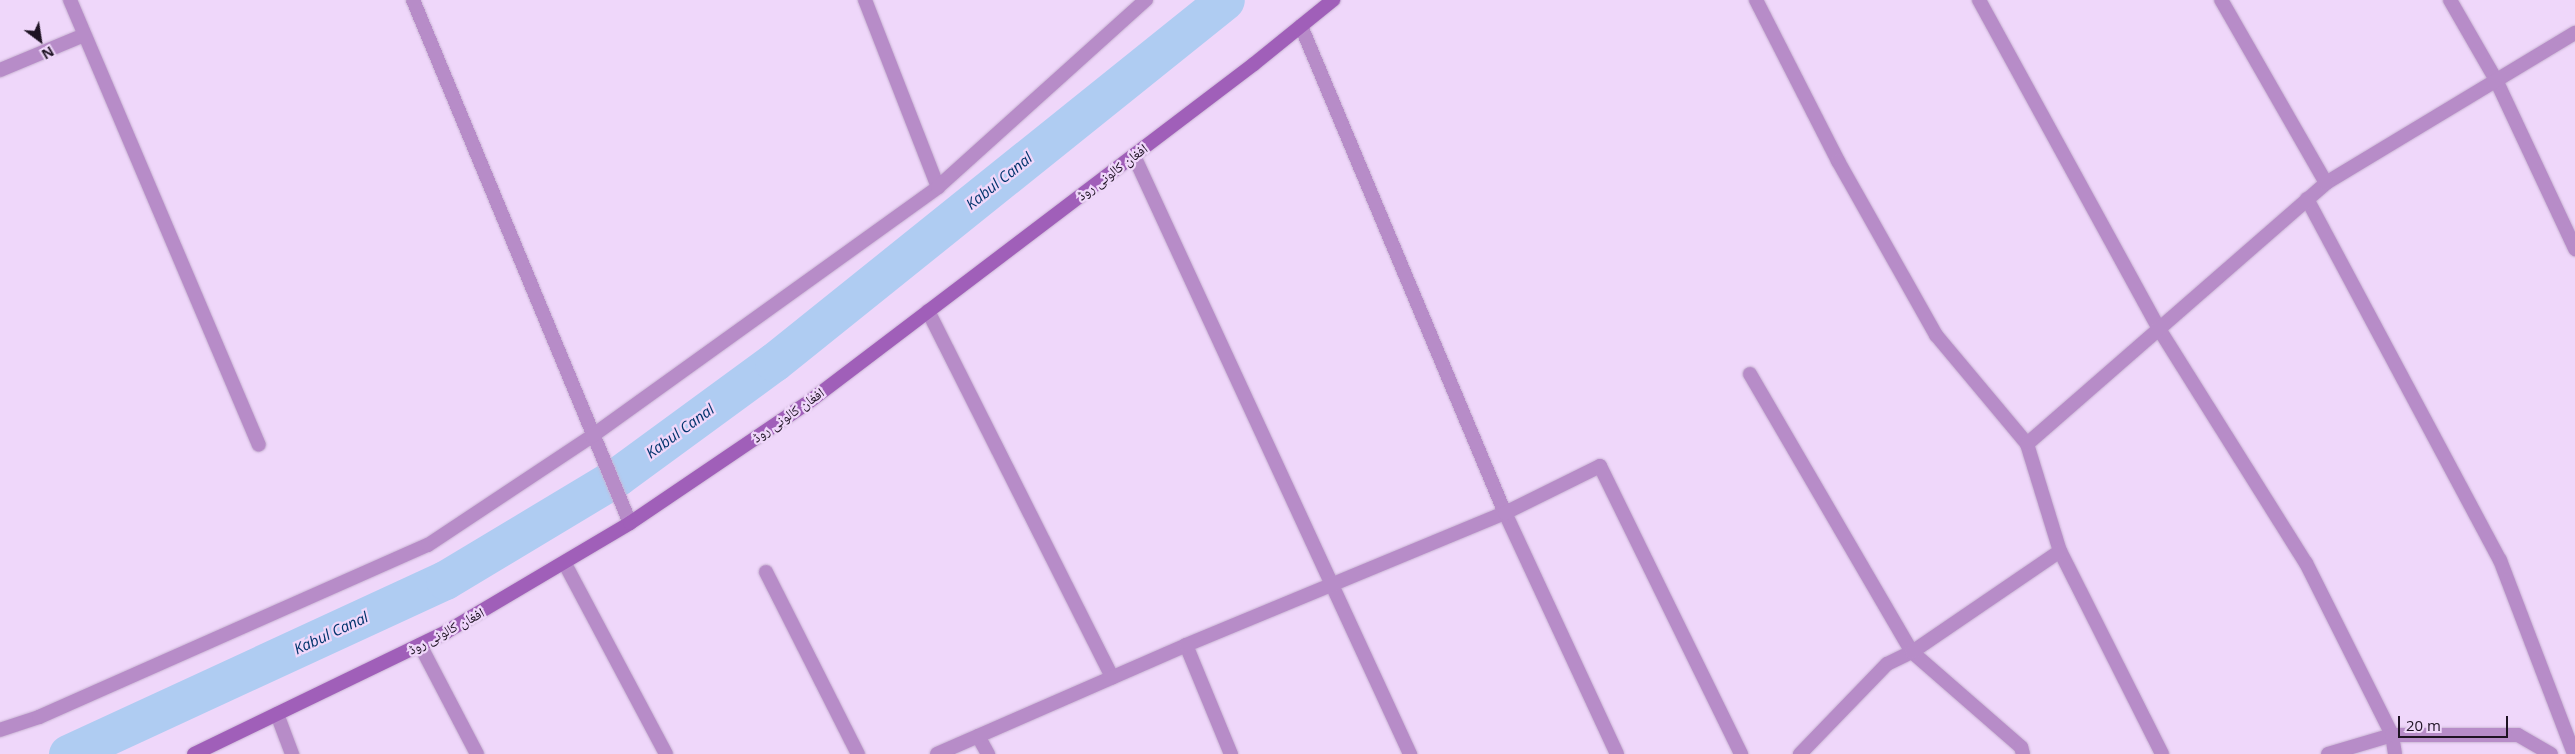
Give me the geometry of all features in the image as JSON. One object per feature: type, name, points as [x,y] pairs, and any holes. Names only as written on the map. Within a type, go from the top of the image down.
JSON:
[{"type":"main road","name":"افغان کالونی روڈ","points":[[194,754],[420,645],[565,564],[630,523],[806,404],[1134,156],[1333,0]]},
{"type":"street","points":[[70,0],[259,445]]},
{"type":"street","points":[[413,0],[594,441],[630,523]]},
{"type":"street","points":[[865,0],[938,187]]},
{"type":"street","points":[[0,730],[39,717],[428,545],[594,441],[938,187],[1146,0]]},
{"type":"street","points":[[1756,0],[1838,161],[1936,335],[2027,444],[2060,551],[2162,754]]},
{"type":"street","points":[[1979,0],[2159,329],[2306,563],[2392,735],[2395,754]]},
{"type":"street","points":[[2221,0],[2326,183]]},
{"type":"street","points":[[2450,0],[2496,80],[2575,249]]},
{"type":"street","points":[[1301,26],[1505,512],[1617,754]]},
{"type":"street","points":[[2027,444],[2326,183],[2575,33]]},
{"type":"street","points":[[0,70],[84,35]]},
{"type":"street","points":[[1134,156],[1410,754]]},
{"type":"street","points":[[2307,199],[2500,560],[2574,754]]},
{"type":"street","points":[[928,311],[1112,677]]},
{"type":"street","points":[[1750,374],[1912,652],[2021,748],[2023,754]]},
{"type":"street","points":[[937,754],[1186,645],[1505,512],[1600,466],[1741,754]]},
{"type":"street","points":[[1800,754],[1887,664],[1912,652],[2060,551]]},
{"type":"street","points":[[565,564],[666,754]]},
{"type":"street","points":[[766,572],[858,754]]},
{"type":"street","points":[[420,645],[476,754]]},
{"type":"street","points":[[1186,645],[1231,754]]},
{"type":"street","points":[[276,714],[292,754]]},
{"type":"street","points":[[2328,754],[2392,735],[2518,735],[2551,754]]},
{"type":"street","points":[[978,736],[988,754]]},
{"type":"waterway","name":"Kabul Canal","points":[[68,754],[445,580],[618,476],[774,362],[1225,0]]}]
